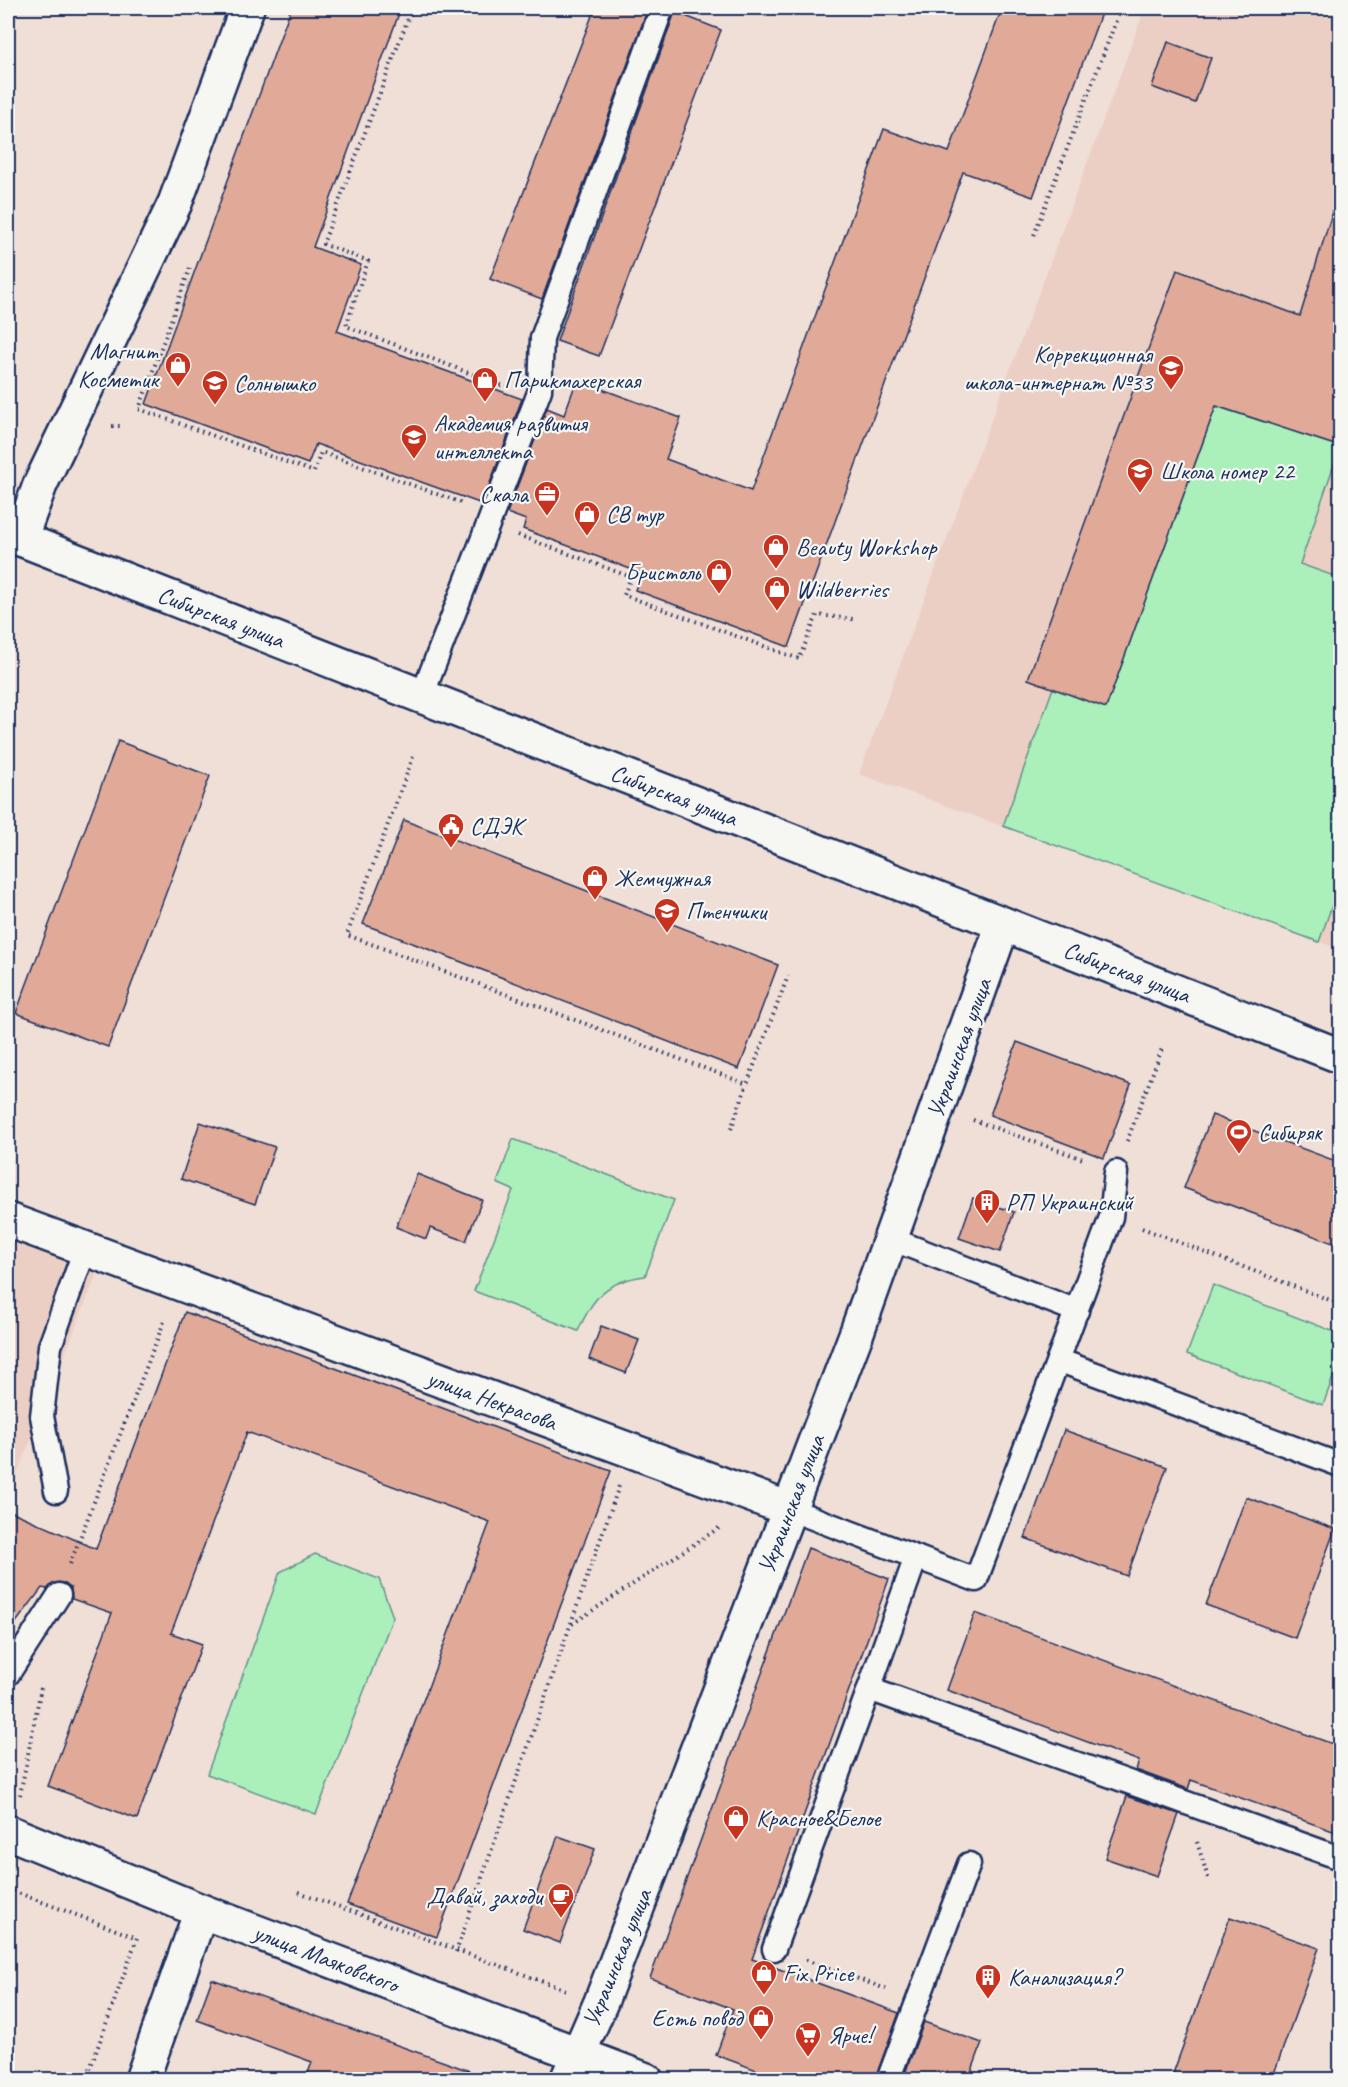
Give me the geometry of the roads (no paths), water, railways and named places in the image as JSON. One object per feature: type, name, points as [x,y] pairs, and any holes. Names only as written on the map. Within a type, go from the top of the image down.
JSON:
[{"type":"street","points":[[14,536],[176,203],[247,8]]},
{"type":"street","name":"Сибирская улица","points":[[14,536],[1341,1056]]},
{"type":"street","name":"Украинская улица","points":[[572,2066],[601,2002],[776,1505],[891,1239],[1003,924]]},
{"type":"street","name":"улица Некрасова","points":[[8,1220],[776,1505]]},
{"type":"street","name":"улица Маяковского","points":[[10,1833],[572,2066],[646,2079]]},
{"type":"street","points":[[142,2079],[201,1911]]},
{"type":"lane","points":[[422,696],[540,390],[542,338],[662,8]]},
{"type":"lane","points":[[1116,1172],[1111,1217],[1058,1360],[1341,1465]]},
{"type":"lane","points":[[891,1239],[1077,1311]]},
{"type":"lane","points":[[56,1491],[42,1416],[50,1346],[85,1249]]},
{"type":"lane","name":"улица Некрасова","points":[[776,1505],[976,1580],[1058,1360]]},
{"type":"lane","points":[[774,1948],[916,1557]]},
{"type":"lane","points":[[8,1674],[58,1595]]},
{"type":"lane","points":[[869,1689],[1341,1858]]},
{"type":"lane","points":[[888,2079],[969,1864]]},
{"type":"place","name":"Магнит Косметик","points":[[178,388]]},
{"type":"place","name":"Коррекционная школа-интернат №33","points":[[1171,391]]},
{"type":"place","name":"Парикмахерская","points":[[485,403]]},
{"type":"place","name":"Солнышко","points":[[215,406]]},
{"type":"place","name":"Академия развития интеллекта","points":[[414,460]]},
{"type":"place","name":"Школа номер 22","points":[[1140,494]]},
{"type":"place","name":"Скала","points":[[547,517]]},
{"type":"place","name":"СВ тур","points":[[587,537]]},
{"type":"place","name":"Beauty Workshop","points":[[776,570]]},
{"type":"place","name":"Бристоль","points":[[719,595]]},
{"type":"place","name":"Wildberries","points":[[777,612]]},
{"type":"place","name":"СДЭК","points":[[451,849]]},
{"type":"place","name":"Жемчужная","points":[[595,901]]},
{"type":"place","name":"Птенчики","points":[[667,934]]},
{"type":"place","name":"Сибиряк","points":[[1239,1155]]},
{"type":"place","name":"РП Украинский","points":[[987,1225]]},
{"type":"place","name":"Красное&Белое","points":[[736,1841]]},
{"type":"place","name":"Давай, заходи","points":[[561,1919]]},
{"type":"place","name":"Fix Price","points":[[764,1996]]},
{"type":"place","name":"Канализация?","points":[[988,2000]]},
{"type":"place","name":"Есть повод","points":[[761,2041]]},
{"type":"place","name":"Ярче!","points":[[808,2058]]}]
